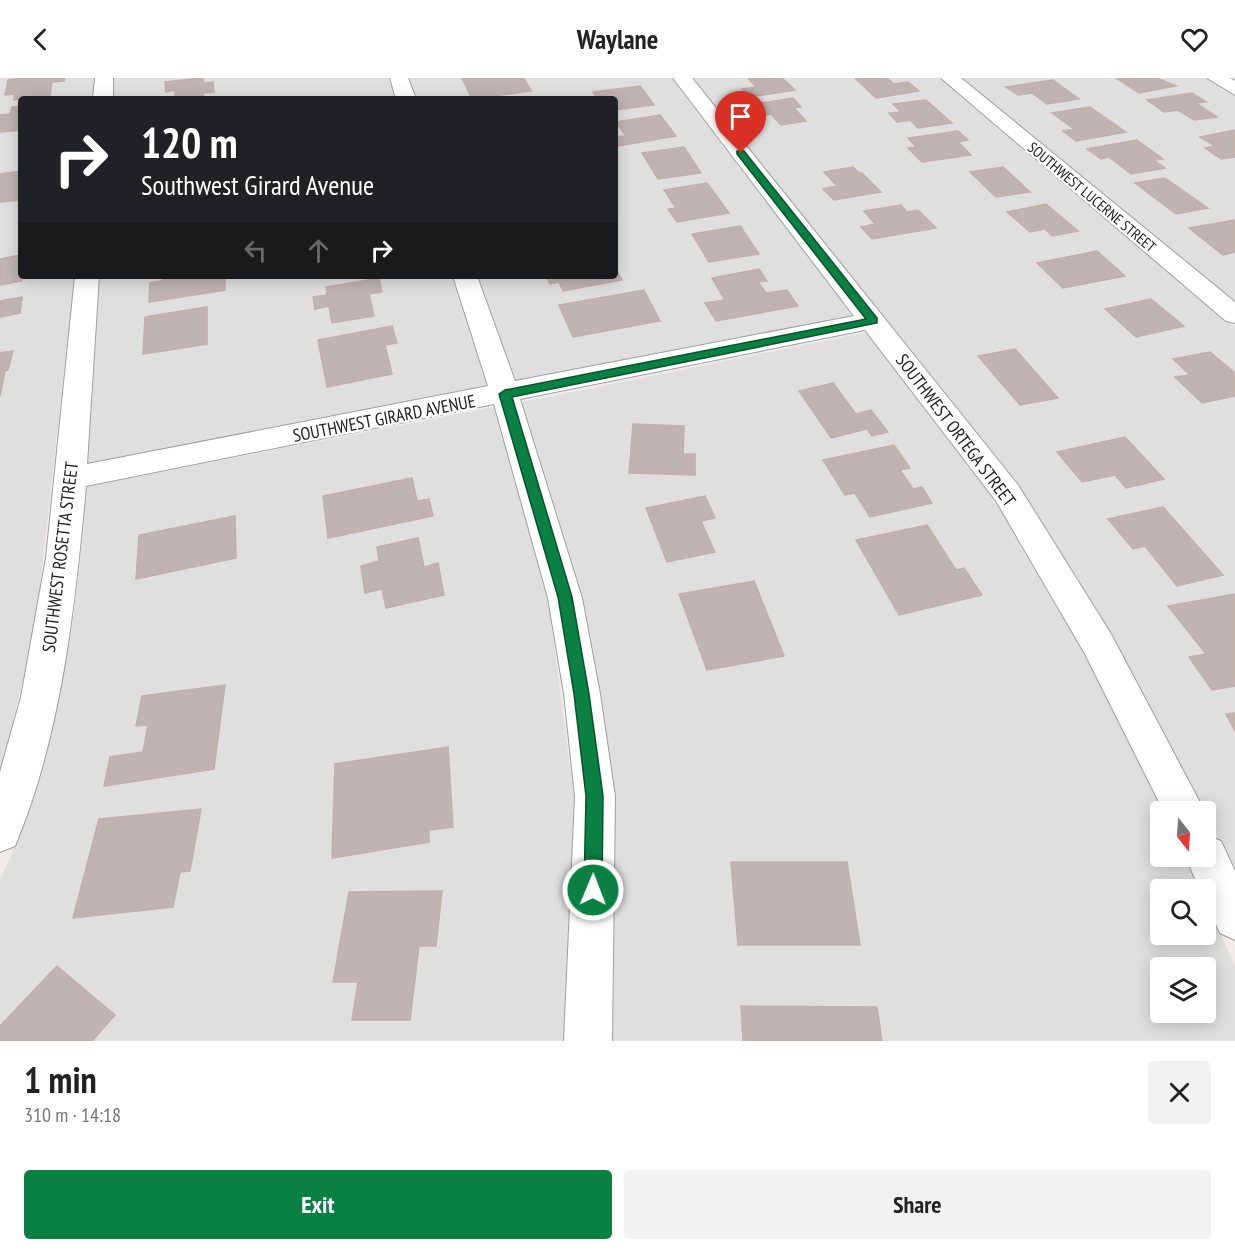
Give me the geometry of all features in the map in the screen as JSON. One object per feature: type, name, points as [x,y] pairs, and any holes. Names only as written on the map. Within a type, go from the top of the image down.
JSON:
[{"type":"street","points":[[103,96],[104,78]]},
{"type":"street","points":[[399,78],[405,96]]},
{"type":"street","name":"SOUTHWEST ORTEGA STREET","points":[[682,78],[1007,493],[1098,644],[1179,801]]},
{"type":"street","name":"SOUTHWEST LUCERNE STREET","points":[[950,78],[1235,315]]},
{"type":"street","points":[[1216,78],[1235,89]]},
{"type":"street","name":"SOUTHWEST ROSETTA STREET","points":[[0,832],[21,774],[52,638],[70,477],[87,279]]},
{"type":"street","points":[[466,279],[505,394],[565,597],[593,785],[592,948],[588,1041]]},
{"type":"street","name":"SOUTHWEST GIRARD AVENUE","points":[[70,477],[505,394],[873,320]]},
{"type":"street","points":[[1211,867],[1235,918]]},
{"type":"shaded area","points":[[0,78],[95,78],[93,96],[18,96],[18,279],[75,279],[35,630],[0,775]]},
{"type":"shaded area","points":[[114,78],[389,78],[395,96],[113,96]]},
{"type":"shaded area","points":[[409,78],[672,78],[855,315],[516,382],[479,279],[618,279],[618,96],[415,96]]},
{"type":"shaded area","points":[[692,78],[940,78],[1235,327],[1235,873],[1216,834],[1216,801],[1200,801],[1116,644],[1022,492]]},
{"type":"shaded area","points":[[959,78],[1207,78],[1235,95],[1235,304]]},
{"type":"shaded area","points":[[100,279],[453,279],[488,387],[87,463]]},
{"type":"shaded area","points":[[868,332],[993,496],[1081,646],[1160,801],[1150,801],[1150,867],[1190,867],[1195,879],[1150,879],[1150,945],[1216,945],[1216,924],[1235,966],[1235,1041],[613,1041],[615,797],[600,692],[582,594],[522,402]]},
{"type":"shaded area","points":[[494,407],[548,600],[574,796],[565,1041],[0,1041],[0,879],[10,859],[41,774],[60,693],[73,622],[86,487]]},
{"type":"building","points":[[65,78],[64,81],[52,82],[50,96],[18,96],[18,100],[14,100],[15,94],[5,95],[8,80]]},
{"type":"building","points":[[203,78],[203,83],[213,82],[214,92],[203,93],[204,96],[175,96],[175,90],[166,92],[165,82]]},
{"type":"building","points":[[462,78],[524,78],[531,91],[494,96],[471,96]]},
{"type":"building","points":[[748,78],[782,78],[795,90],[750,97],[742,89],[756,87]]},
{"type":"building","points":[[855,78],[887,78],[894,84],[908,82],[919,91],[876,98]]},
{"type":"building","points":[[1116,78],[1157,78],[1176,86],[1139,93]]},
{"type":"building","points":[[1053,80],[1079,99],[1047,104],[1032,93],[1018,95],[1006,87]]},
{"type":"building","points":[[640,86],[654,105],[618,110],[618,96],[595,96],[593,92]]},
{"type":"building","points":[[1192,93],[1206,102],[1196,103],[1217,117],[1194,120],[1178,110],[1164,112],[1147,100]]},
{"type":"building","points":[[793,98],[801,107],[794,108],[806,121],[781,125],[771,114],[765,115],[755,104]]},
{"type":"building","points":[[926,100],[952,123],[918,128],[910,120],[897,122],[889,113],[901,112],[893,104]]},
{"type":"building","points":[[18,106],[18,130],[0,132],[0,115],[10,114],[12,107]]},
{"type":"building","points":[[1090,107],[1126,132],[1076,141],[1063,131],[1074,129],[1052,113]]},
{"type":"building","points":[[660,115],[676,136],[618,146],[618,137],[626,136],[618,122]]},
{"type":"building","points":[[1235,130],[1235,157],[1221,159],[1205,148],[1215,146],[1200,137]]},
{"type":"building","points":[[958,131],[968,140],[958,142],[971,155],[922,162],[908,148],[916,147],[908,138]]},
{"type":"building","points":[[1137,140],[1163,159],[1154,160],[1165,168],[1131,174],[1109,157],[1101,159],[1087,149]]},
{"type":"building","points":[[684,147],[701,173],[658,179],[642,153]]},
{"type":"building","points":[[853,167],[881,192],[834,200],[823,189],[837,186],[824,172]]},
{"type":"building","points":[[1003,167],[1030,192],[996,197],[970,172]]},
{"type":"building","points":[[18,171],[18,200],[0,202],[0,174]]},
{"type":"building","points":[[1165,178],[1208,208],[1176,214],[1135,183]]},
{"type":"building","points":[[707,183],[729,213],[677,222],[668,209],[676,208],[664,190]]},
{"type":"building","points":[[1046,204],[1078,231],[1052,236],[1045,229],[1030,232],[1007,212]]},
{"type":"building","points":[[901,205],[907,212],[918,210],[936,228],[872,239],[861,227],[875,224],[864,211]]},
{"type":"building","points":[[1235,220],[1235,252],[1223,255],[1189,228]]},
{"type":"building","points":[[740,226],[759,254],[709,262],[692,234]]},
{"type":"building","points":[[1097,251],[1125,276],[1063,288],[1037,263]]},
{"type":"building","points":[[18,256],[18,279],[22,281],[0,285],[0,259]]},
{"type":"building","points":[[759,269],[767,281],[758,282],[766,293],[787,290],[798,306],[716,321],[705,303],[725,300],[712,278]]},
{"type":"building","points":[[618,273],[622,280],[563,291],[559,282],[550,284],[548,279],[618,279]]},
{"type":"building","points":[[162,279],[225,279],[225,290],[149,302],[150,283]]},
{"type":"building","points":[[379,279],[382,292],[369,294],[374,316],[332,323],[329,306],[315,309],[313,297],[327,295],[326,287]]},
{"type":"building","points":[[644,290],[660,321],[573,337],[559,305]]},
{"type":"building","points":[[22,297],[20,313],[0,317],[0,301]]},
{"type":"building","points":[[1151,299],[1184,326],[1136,337],[1105,309]]},
{"type":"building","points":[[207,307],[207,344],[143,354],[145,317]]},
{"type":"building","points":[[392,326],[397,343],[385,345],[392,374],[327,387],[318,340]]},
{"type":"building","points":[[1015,349],[1058,398],[1020,405],[978,356]]},
{"type":"building","points":[[13,351],[8,370],[5,371],[0,396],[0,353]]},
{"type":"building","points":[[1210,352],[1235,373],[1235,396],[1202,403],[1175,377],[1190,375],[1173,359]]},
{"type":"building","points":[[833,383],[856,414],[871,410],[888,432],[872,436],[867,429],[831,438],[799,391]]},
{"type":"building","points":[[633,424],[684,426],[683,454],[695,454],[695,475],[629,473]]},
{"type":"building","points":[[1125,437],[1164,479],[1126,488],[1115,475],[1082,482],[1057,452]]},
{"type":"building","points":[[894,445],[910,468],[900,470],[913,489],[922,487],[932,503],[870,517],[855,493],[845,495],[823,460]]},
{"type":"building","points":[[412,478],[417,501],[429,499],[433,516],[328,538],[323,496]]},
{"type":"building","points":[[705,496],[715,518],[701,521],[715,552],[667,562],[646,508]]},
{"type":"building","points":[[1163,507],[1223,575],[1177,586],[1145,546],[1133,549],[1108,519]]},
{"type":"building","points":[[235,516],[236,558],[136,579],[139,535]]},
{"type":"building","points":[[927,525],[956,570],[964,568],[982,595],[899,615],[856,540]]},
{"type":"building","points":[[418,538],[424,567],[438,563],[444,595],[386,608],[382,589],[365,593],[361,566],[379,561],[377,547]]},
{"type":"building","points":[[754,581],[784,656],[707,670],[679,594]]},
{"type":"building","points":[[1235,594],[1235,686],[1212,690],[1189,657],[1206,654],[1168,606]]},
{"type":"building","points":[[225,685],[214,769],[104,786],[110,757],[143,752],[148,725],[136,726],[142,696]]},
{"type":"building","points":[[1235,713],[1235,731],[1226,714]]},
{"type":"building","points":[[448,747],[453,827],[429,830],[429,842],[332,858],[335,764]]},
{"type":"building","points":[[201,809],[190,871],[180,872],[173,907],[73,918],[99,819]]},
{"type":"building","points":[[731,862],[847,862],[860,945],[738,945]]},
{"type":"building","points":[[442,891],[436,946],[419,946],[410,1020],[352,1020],[358,982],[333,982],[349,892]]},
{"type":"building","points":[[57,966],[115,1015],[92,1041],[0,1041],[0,1026]]},
{"type":"building","points":[[741,1006],[877,1007],[882,1041],[743,1041]]},
{"type":"route","points":[[593,890],[595,796],[582,694],[565,597],[505,394],[873,320],[741,153]]}]
